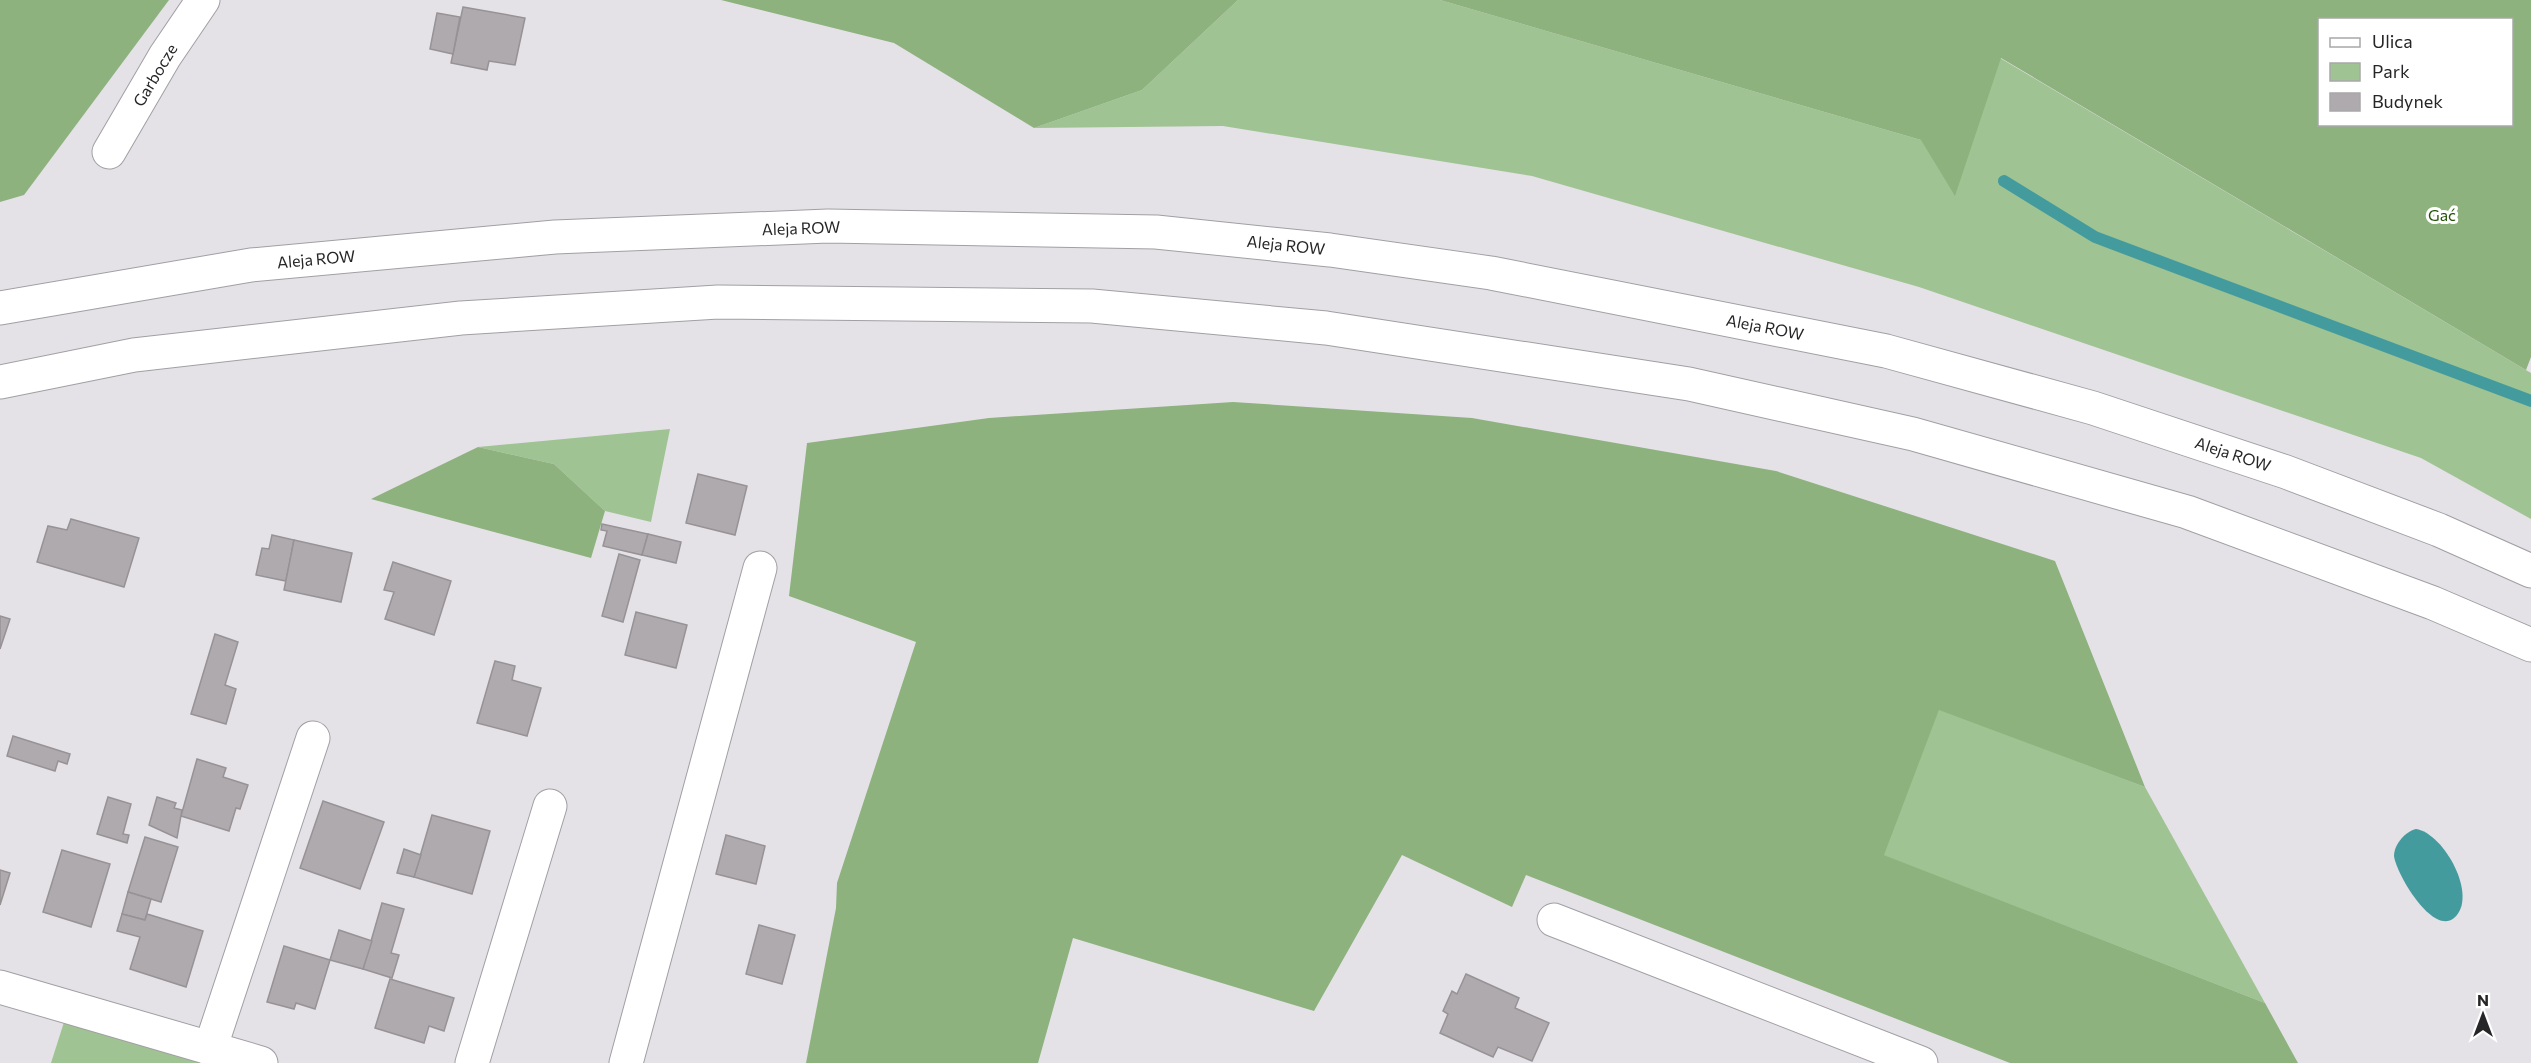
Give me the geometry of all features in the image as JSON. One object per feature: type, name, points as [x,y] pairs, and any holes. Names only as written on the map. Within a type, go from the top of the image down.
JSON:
[{"type":"main road","name":"Garbocze","points":[[109,152],[165,56],[203,0]]},
{"type":"main road","name":"Aleja ROW","points":[[0,309],[251,265],[555,237],[828,226],[1144,231],[1179,234],[1330,250],[1491,273],[1886,351],[2093,408],[2286,472],[2439,530],[2531,571]]},
{"type":"main road","points":[[0,382],[134,356],[461,318],[718,302],[1092,306],[1326,328],[1689,384],[1913,435],[2187,512],[2433,603],[2531,645]]},
{"type":"main road","points":[[626,1063],[760,568]]},
{"type":"main road","points":[[210,1049],[313,738]]},
{"type":"main road","points":[[472,1063],[550,806]]},
{"type":"main road","points":[[1554,920],[1921,1063]]},
{"type":"main road","points":[[0,987],[261,1063]]},
{"type":"green space","points":[[0,0],[169,0],[24,195],[0,202]]},
{"type":"green space","points":[[721,0],[1238,0],[1142,90],[1034,128],[894,43]]},
{"type":"green space","points":[[1238,0],[1440,0],[1921,140],[2000,58],[2531,373],[2531,519],[2421,458],[1919,287],[1532,176],[1223,126],[1034,128],[1142,90]]},
{"type":"green space","name":"Gać","points":[[1440,0],[2531,0],[2531,357],[2526,370],[2001,58],[1955,196],[1921,140]]},
{"type":"green space","points":[[1233,402],[1472,418],[1776,471],[2055,561],[2145,787],[1939,710],[1884,855],[2265,1003],[2298,1063],[2010,1063],[1526,875],[1512,907],[1402,855],[1314,1011],[1073,938],[1038,1063],[806,1063],[836,908],[837,883],[916,642],[789,596],[807,443],[989,418]]},
{"type":"green space","points":[[670,429],[651,522],[605,511],[554,464],[478,447]]},
{"type":"green space","points":[[478,447],[554,464],[605,511],[591,558],[371,499]]},
{"type":"green space","points":[[1939,709],[2145,787],[2265,1003],[1883,855]]},
{"type":"green space","points":[[65,1019],[214,1063],[51,1063]]},
{"type":"water","points":[[2416,829],[2427,833],[2437,842],[2455,867],[2463,896],[2461,908],[2454,918],[2445,921],[2426,911],[2408,888],[2396,864],[2394,856],[2398,843],[2408,832]]},
{"type":"building","points":[[463,7],[525,18],[515,65],[489,61],[487,70],[451,63]]},
{"type":"building","points":[[437,13],[460,17],[453,54],[430,49]]},
{"type":"building","points":[[698,474],[747,486],[735,535],[686,523]]},
{"type":"building","points":[[71,519],[139,538],[124,587],[37,562],[48,526],[67,530]]},
{"type":"building","points":[[602,524],[648,534],[642,555],[603,546],[607,531],[601,530]]},
{"type":"building","points":[[648,534],[681,542],[676,563],[642,555]]},
{"type":"building","points":[[272,535],[294,540],[286,581],[256,575],[262,548],[269,549]]},
{"type":"building","points":[[294,540],[352,553],[341,602],[284,590]]},
{"type":"building","points":[[619,554],[640,560],[623,622],[602,616]]},
{"type":"building","points":[[393,562],[451,581],[434,635],[385,619],[394,592],[384,590]]},
{"type":"building","points":[[636,612],[687,625],[676,668],[625,655]]},
{"type":"building","points":[[0,616],[10,619],[0,649]]},
{"type":"building","points":[[215,634],[238,642],[225,685],[236,689],[226,724],[191,714]]},
{"type":"building","points":[[495,661],[515,666],[512,680],[541,688],[527,736],[477,723]]},
{"type":"building","points":[[13,736],[70,754],[67,764],[58,761],[55,771],[7,756]]},
{"type":"building","points":[[197,759],[226,768],[223,777],[248,785],[240,809],[236,808],[229,831],[181,816]]},
{"type":"building","points":[[108,797],[131,804],[123,834],[129,835],[127,843],[97,834]]},
{"type":"building","points":[[157,797],[176,803],[174,808],[182,810],[177,838],[149,825]]},
{"type":"building","points":[[323,801],[384,822],[360,889],[300,868]]},
{"type":"building","points":[[432,815],[490,831],[472,894],[414,877]]},
{"type":"building","points":[[726,835],[765,846],[756,884],[716,874]]},
{"type":"building","points":[[145,837],[178,847],[161,902],[128,892]]},
{"type":"building","points":[[404,849],[421,855],[414,877],[397,873]]},
{"type":"building","points":[[62,850],[110,864],[91,927],[43,912]]},
{"type":"building","points":[[0,870],[10,873],[0,905]]},
{"type":"building","points":[[128,892],[151,899],[145,920],[122,914]]},
{"type":"building","points":[[382,903],[404,909],[391,953],[399,955],[392,978],[363,969]]},
{"type":"building","points":[[122,914],[145,920],[147,914],[203,931],[186,987],[130,969],[140,937],[117,931]]},
{"type":"building","points":[[759,925],[795,935],[782,984],[746,974]]},
{"type":"building","points":[[339,930],[372,941],[363,969],[330,960]]},
{"type":"building","points":[[284,946],[330,960],[315,1009],[296,1003],[294,1009],[267,1002]]},
{"type":"building","points":[[1466,974],[1519,998],[1515,1008],[1549,1023],[1532,1061],[1498,1047],[1493,1057],[1440,1033],[1448,1014],[1443,1011],[1452,991],[1457,994]]},
{"type":"building","points":[[390,979],[454,998],[444,1031],[429,1026],[424,1043],[375,1028]]},
{"type":"waterway","points":[[2004,181],[2095,237],[2531,401]]}]
